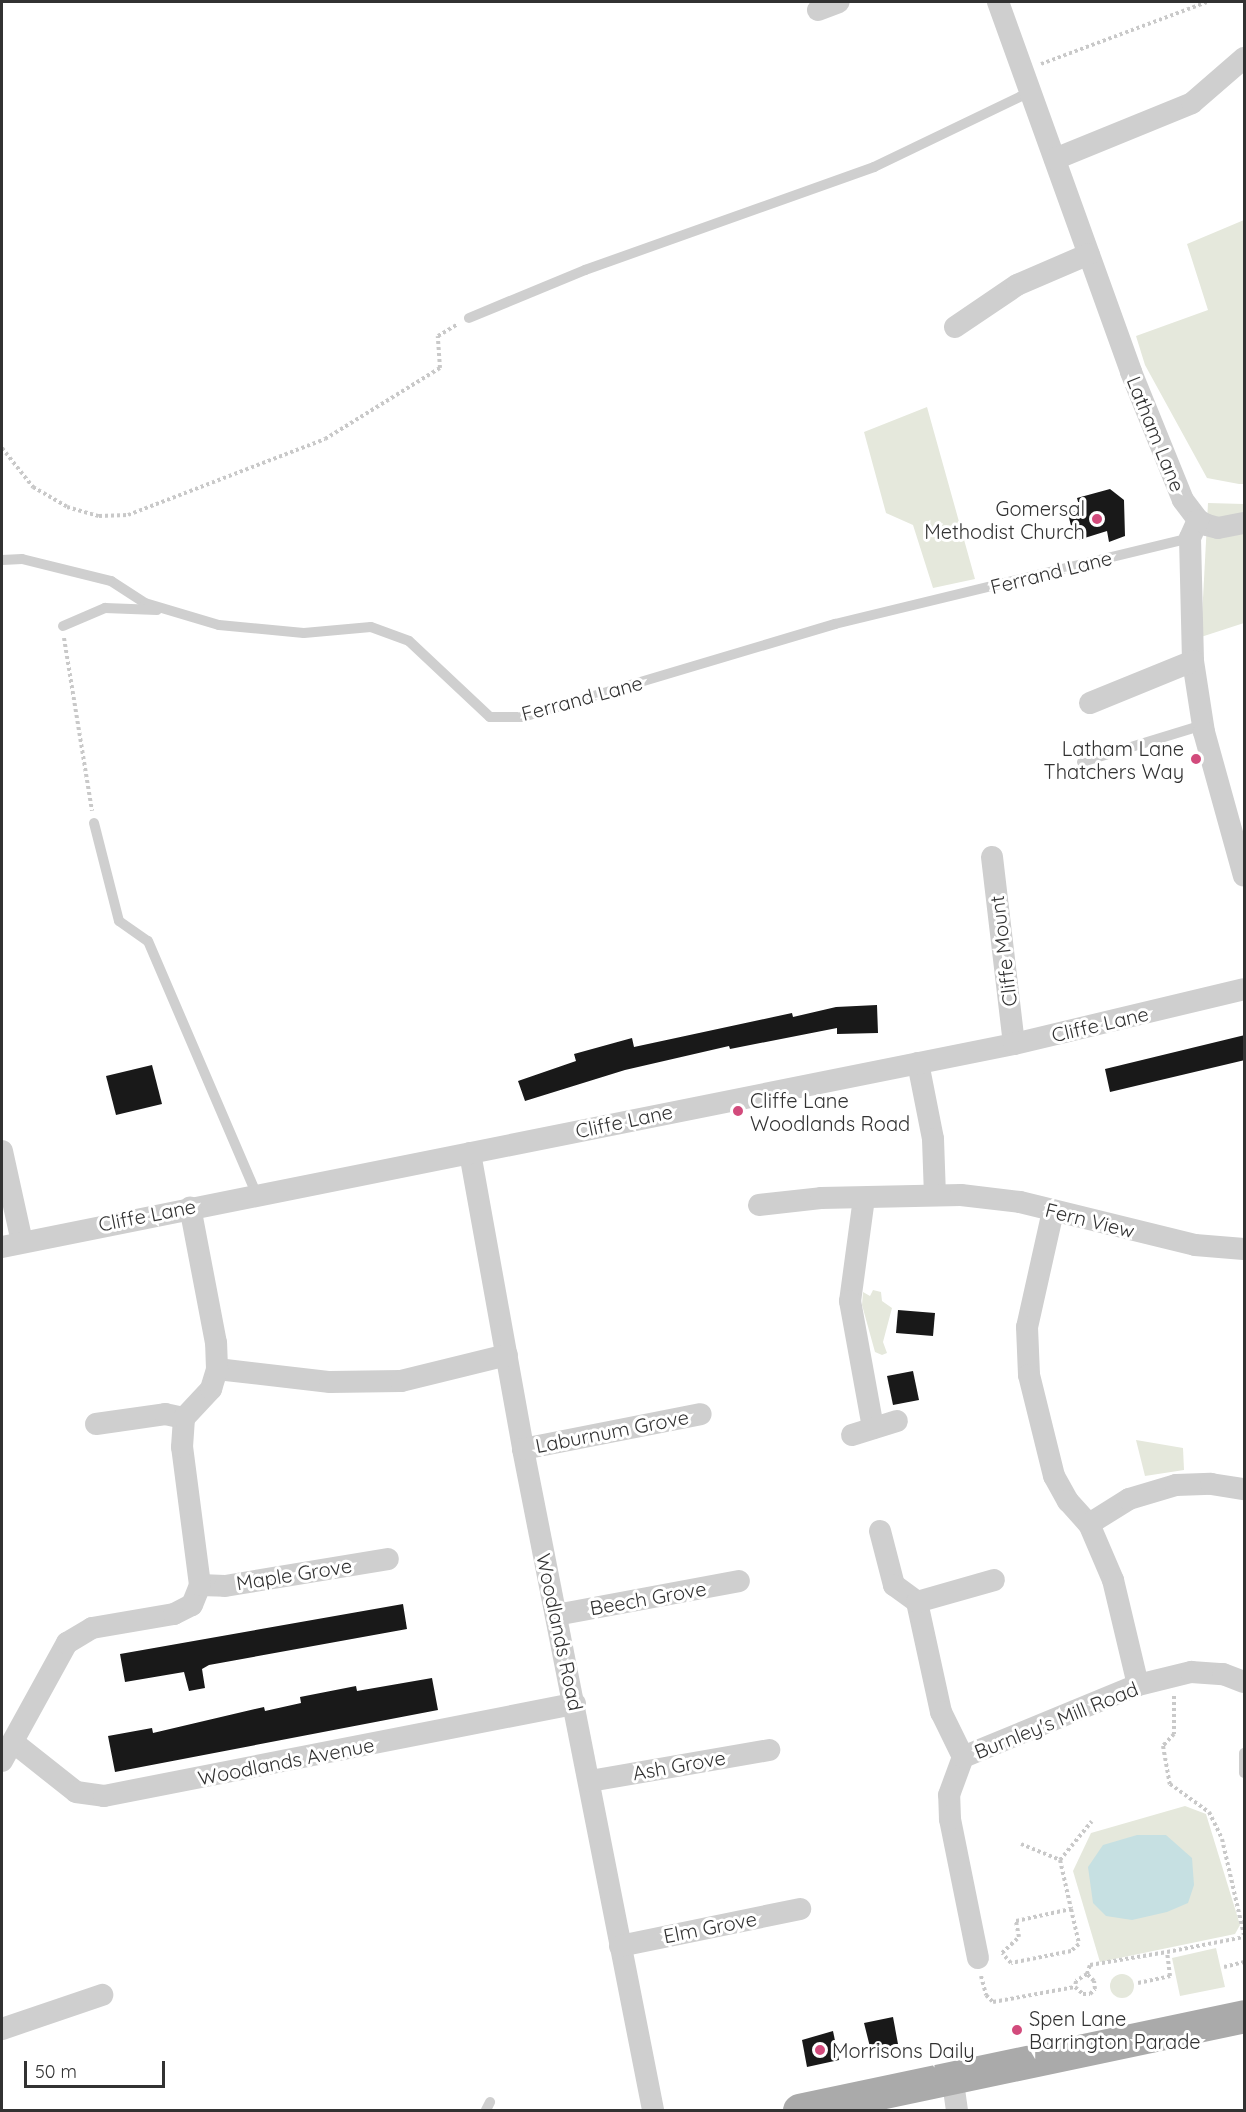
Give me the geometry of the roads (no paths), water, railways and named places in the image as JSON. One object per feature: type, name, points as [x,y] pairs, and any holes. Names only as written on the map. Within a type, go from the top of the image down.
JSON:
[{"type":"main road","points":[[799,2110],[952,2075],[1245,2016]]},
{"type":"street","name":"Latham Lane","points":[[998,2],[1089,254],[1194,529]]},
{"type":"street","points":[[1055,159],[1192,104],[1245,58]]},
{"type":"street","points":[[955,327],[1017,285],[1089,254]]},
{"type":"street","points":[[1245,523],[1218,528],[1194,529],[1193,660],[1203,725],[1245,876]]},
{"type":"street","points":[[1090,703],[1193,660]]},
{"type":"street","name":"Cliffe Mount","points":[[992,857],[1014,1044]]},
{"type":"street","name":"Cliffe Lane","points":[[12,1244],[1014,1044],[1245,989]]},
{"type":"street","points":[[918,1063],[933,1139],[935,1195]]},
{"type":"street","points":[[2,1151],[12,1244]]},
{"type":"street","name":"Woodlands Road","points":[[470,1153],[523,1449],[575,1704],[653,2110]]},
{"type":"street","name":"Fern View","points":[[759,1205],[935,1195],[1020,1202],[1195,1245],[1245,1249]]},
{"type":"street","points":[[864,1198],[850,1301],[873,1428]]},
{"type":"street","points":[[7,1752],[67,1643],[92,1628],[174,1614],[192,1605],[200,1586],[182,1447],[184,1418],[211,1389],[217,1370],[190,1207]]},
{"type":"street","points":[[1053,1211],[1032,1296],[1026,1353],[1054,1476],[1068,1501],[1089,1524],[1113,1580],[1138,1685]]},
{"type":"street","points":[[217,1370],[330,1382],[401,1381],[507,1355]]},
{"type":"street","points":[[96,1424],[165,1414],[184,1418]]},
{"type":"street","name":"Laburnum Grove","points":[[523,1449],[701,1414]]},
{"type":"street","points":[[852,1435],[897,1421]]},
{"type":"street","points":[[1089,1524],[1129,1499],[1176,1485],[1211,1484],[1245,1489]]},
{"type":"street","points":[[880,1531],[894,1585],[917,1602],[941,1712],[963,1757]]},
{"type":"street","name":"Maple Grove","points":[[200,1586],[225,1586],[388,1559]]},
{"type":"street","name":"Beech Grove","points":[[556,1615],[739,1581]]},
{"type":"street","points":[[917,1602],[994,1581]]},
{"type":"street","name":"Burnley's Mill Road","points":[[978,1958],[950,1819],[949,1795],[963,1757],[1138,1685],[1191,1672],[1223,1674],[1245,1682]]},
{"type":"street","name":"Woodlands Avenue","points":[[7,1752],[76,1792],[104,1796],[575,1704]]},
{"type":"street","name":"Ash Grove","points":[[590,1781],[769,1750]]},
{"type":"street","name":"Elm Grove","points":[[620,1946],[800,1909]]},
{"type":"street","points":[[2,2029],[102,1995]]},
{"type":"street","points":[[952,2075],[957,2110]]},
{"type":"lane","points":[[469,318],[585,270],[874,167],[1027,81]]},
{"type":"lane","name":"Ferrand Lane","points":[[2,561],[22,559],[111,581],[145,603],[219,625],[269,632],[371,627],[409,641],[490,717],[523,717],[835,624],[1194,529]]},
{"type":"lane","points":[[63,626],[105,608],[169,610]]},
{"type":"lane","points":[[1082,762],[1203,725]]},
{"type":"lane","points":[[94,823],[119,921],[148,941],[257,1195]]},
{"type":"lane","points":[[1245,1753],[1245,1773]]},
{"type":"water","points":[[1137,1835],[1166,1835],[1192,1858],[1194,1885],[1188,1903],[1167,1912],[1132,1920],[1106,1916],[1093,1903],[1088,1867],[1103,1845]]},
{"type":"place","name":"Gomersal Methodist Church","points":[[1097,519]]},
{"type":"place","name":"Latham Lane Thatchers Way","points":[[1196,759]]},
{"type":"place","name":"Cliffe Lane Woodlands Road","points":[[738,1111]]},
{"type":"place","name":"Spen Lane Barrington Parade","points":[[1017,2030]]},
{"type":"place","name":"Morrisons Daily","points":[[820,2050]]}]
